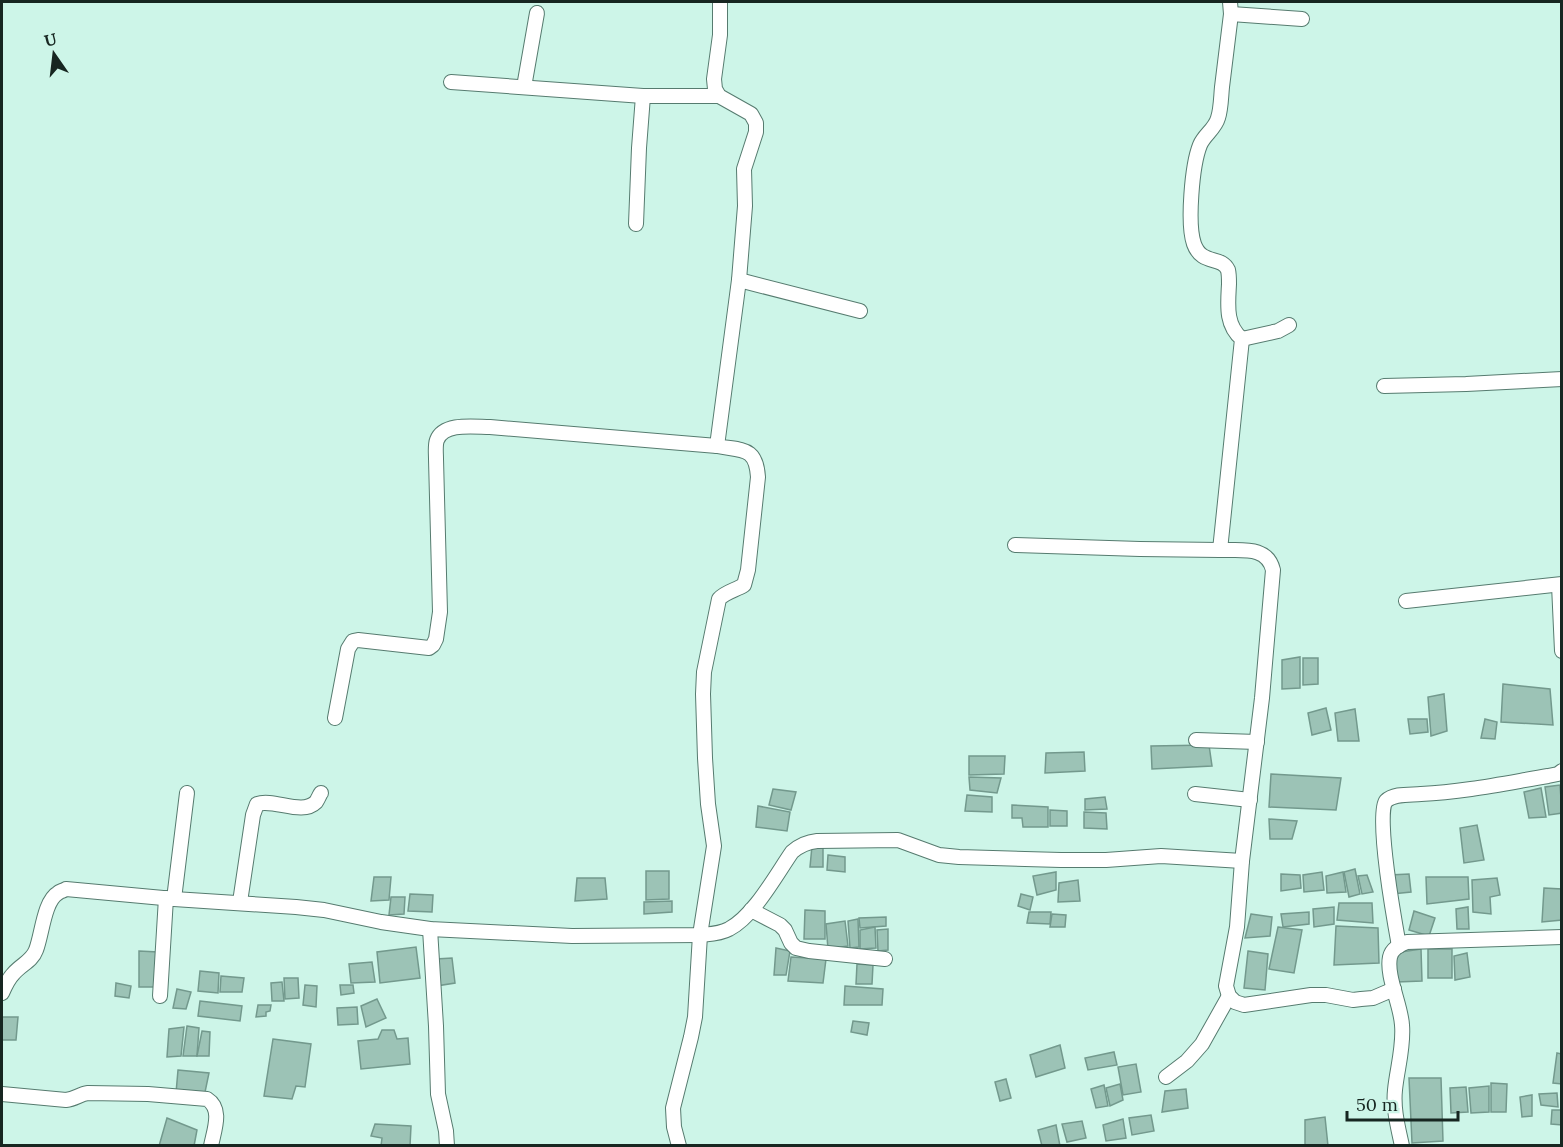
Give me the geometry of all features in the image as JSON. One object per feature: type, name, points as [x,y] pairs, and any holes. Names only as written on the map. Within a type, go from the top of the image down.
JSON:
[{"type":"street","points":[[719,96],[715,89],[714,79],[720,35],[720,2]]},
{"type":"street","points":[[1221,550],[1242,339],[1232,328],[1229,320],[1228,270],[1221,263],[1201,256],[1196,250],[1190,231],[1194,177],[1200,146],[1218,118],[1231,8],[1302,19]]},
{"type":"street","points":[[524,87],[537,13]]},
{"type":"street","points":[[451,82],[642,96],[719,96],[751,114],[756,123],[756,132],[744,169],[745,206],[738,280],[717,446]]},
{"type":"street","points":[[636,224],[642,96]]},
{"type":"street","points":[[738,280],[860,311]]},
{"type":"street","points":[[1242,339],[1271,333],[1289,325]]},
{"type":"street","points":[[1384,386],[1562,379]]},
{"type":"street","points":[[335,718],[348,649],[353,641],[367,640],[429,648],[436,639],[440,612],[436,459],[437,441],[443,431],[455,427],[490,427],[717,446],[748,452],[754,457],[758,465],[758,477],[746,578],[744,585],[719,599],[704,672],[705,758],[714,846],[700,935],[691,1037],[673,1108],[674,1128],[679,1146]]},
{"type":"street","points":[[1015,545],[1255,551],[1264,554],[1271,561],[1273,570],[1262,698],[1242,861],[1237,927],[1226,986],[1234,1002],[1244,1005],[1311,995],[1353,1000],[1373,998],[1394,990]]},
{"type":"street","points":[[1406,601],[1560,584],[1562,651]]},
{"type":"street","points":[[1196,740],[1257,742]]},
{"type":"street","points":[[1399,946],[1389,892],[1383,834],[1384,805],[1388,799],[1395,796],[1480,788],[1558,774],[1562,771]]},
{"type":"street","points":[[160,996],[170,899],[187,793]]},
{"type":"street","points":[[240,902],[253,815],[258,804],[262,802],[300,807],[316,802],[321,793]]},
{"type":"street","points":[[1195,794],[1250,800]]},
{"type":"street","points":[[2,993],[6,982],[33,956],[38,947],[52,899],[57,893],[66,890],[324,910],[430,929],[562,935],[700,935],[720,933],[730,928],[751,910],[792,852],[799,846],[817,841],[898,840],[939,855],[959,857],[1106,860],[1161,856],[1242,861]]},
{"type":"street","points":[[751,910],[780,925],[796,948],[885,959]]},
{"type":"street","points":[[430,929],[438,1094],[447,1146]]},
{"type":"street","points":[[1402,1146],[1395,1106],[1395,1091],[1402,1024],[1394,990],[1391,952],[1407,942],[1562,937]]},
{"type":"street","points":[[1166,1077],[1187,1061],[1202,1044],[1229,996]]},
{"type":"street","points":[[2,1094],[66,1100],[88,1093],[148,1094],[207,1099],[213,1103],[217,1112],[211,1146]]},
{"type":"building","points":[[1300,657],[1300,688],[1282,689],[1282,660]]},
{"type":"building","points":[[1303,658],[1318,658],[1318,684],[1303,685]]},
{"type":"building","points":[[1503,684],[1550,689],[1553,725],[1501,722]]},
{"type":"building","points":[[1444,694],[1447,731],[1431,736],[1428,697]]},
{"type":"building","points":[[1326,708],[1331,730],[1312,735],[1308,713]]},
{"type":"building","points":[[1355,709],[1359,741],[1338,741],[1335,713]]},
{"type":"building","points":[[1408,719],[1427,719],[1428,732],[1410,734]]},
{"type":"building","points":[[1485,719],[1497,722],[1495,739],[1481,738]]},
{"type":"building","points":[[1209,745],[1212,766],[1152,769],[1151,746]]},
{"type":"building","points":[[1084,752],[1085,771],[1045,773],[1046,753]]},
{"type":"building","points":[[969,756],[1005,756],[1004,774],[969,775]]},
{"type":"building","points":[[1271,774],[1341,778],[1336,810],[1269,807]]},
{"type":"building","points":[[969,777],[1001,778],[997,793],[970,790]]},
{"type":"building","points":[[1560,785],[1562,813],[1549,815],[1545,787]]},
{"type":"building","points":[[1541,788],[1546,817],[1529,818],[1524,792]]},
{"type":"building","points":[[773,789],[796,792],[791,810],[769,805]]},
{"type":"building","points":[[967,795],[992,797],[992,812],[965,811]]},
{"type":"building","points":[[1105,797],[1107,809],[1085,810],[1085,799]]},
{"type":"building","points":[[1012,805],[1048,807],[1048,827],[1023,827],[1022,818],[1012,818]]},
{"type":"building","points":[[758,806],[790,812],[787,831],[756,827]]},
{"type":"building","points":[[1050,810],[1067,811],[1067,826],[1050,826]]},
{"type":"building","points":[[1084,812],[1106,813],[1107,829],[1084,828]]},
{"type":"building","points":[[1269,819],[1297,821],[1292,839],[1270,839]]},
{"type":"building","points":[[1477,825],[1484,860],[1464,863],[1460,828]]},
{"type":"building","points":[[812,846],[823,848],[823,867],[810,867]]},
{"type":"building","points":[[828,855],[845,857],[845,872],[827,870]]},
{"type":"building","points":[[1355,869],[1360,894],[1349,897],[1344,872]]},
{"type":"building","points":[[646,871],[669,871],[669,899],[646,900]]},
{"type":"building","points":[[1056,872],[1056,890],[1037,895],[1033,876]]},
{"type":"building","points":[[1322,872],[1324,890],[1304,892],[1303,875]]},
{"type":"building","points":[[1343,872],[1346,892],[1327,893],[1326,876]]},
{"type":"building","points":[[1281,874],[1300,875],[1301,888],[1281,891]]},
{"type":"building","points":[[1409,874],[1411,892],[1392,894],[1389,875]]},
{"type":"building","points":[[1367,875],[1373,892],[1362,894],[1358,876]]},
{"type":"building","points":[[374,877],[391,877],[389,900],[371,901]]},
{"type":"building","points":[[1426,877],[1468,877],[1469,899],[1427,904]]},
{"type":"building","points":[[577,878],[605,878],[607,899],[575,901]]},
{"type":"building","points":[[1497,878],[1500,895],[1490,897],[1491,914],[1473,912],[1472,880]]},
{"type":"building","points":[[1078,880],[1080,901],[1058,902],[1059,883]]},
{"type":"building","points":[[1544,888],[1562,889],[1562,920],[1542,922]]},
{"type":"building","points":[[410,894],[433,895],[432,912],[408,911]]},
{"type":"building","points":[[1021,894],[1033,897],[1030,910],[1018,906]]},
{"type":"building","points":[[391,897],[405,897],[404,914],[389,915]]},
{"type":"building","points":[[672,901],[672,912],[644,914],[644,902]]},
{"type":"building","points":[[1339,903],[1372,903],[1373,923],[1337,920]]},
{"type":"building","points":[[1334,907],[1334,924],[1314,927],[1313,909]]},
{"type":"building","points":[[1468,907],[1469,929],[1457,929],[1456,909]]},
{"type":"building","points":[[805,910],[825,911],[825,939],[804,939]]},
{"type":"building","points":[[1414,911],[1435,918],[1429,936],[1409,930]]},
{"type":"building","points":[[1029,912],[1051,912],[1050,924],[1027,923]]},
{"type":"building","points":[[1309,912],[1309,924],[1283,927],[1281,914]]},
{"type":"building","points":[[1052,914],[1066,915],[1065,927],[1050,927]]},
{"type":"building","points":[[1251,914],[1272,917],[1270,936],[1245,938]]},
{"type":"building","points":[[886,917],[886,926],[860,928],[859,918]]},
{"type":"building","points":[[858,919],[859,947],[850,948],[848,921]]},
{"type":"building","points":[[845,921],[848,946],[828,949],[826,924]]},
{"type":"building","points":[[1336,926],[1378,928],[1379,963],[1334,965]]},
{"type":"building","points":[[875,927],[876,948],[860,949],[860,930]]},
{"type":"building","points":[[1278,927],[1302,930],[1294,973],[1269,969]]},
{"type":"building","points":[[888,929],[888,950],[878,951],[877,930]]},
{"type":"building","points":[[416,947],[420,978],[380,983],[377,952]]},
{"type":"building","points":[[776,948],[790,951],[786,975],[774,975]]},
{"type":"building","points":[[1421,949],[1422,981],[1397,982],[1394,953]]},
{"type":"building","points":[[1428,949],[1452,949],[1452,978],[1428,978]]},
{"type":"building","points":[[139,951],[158,952],[159,987],[139,987]]},
{"type":"building","points":[[1248,951],[1268,954],[1265,990],[1244,988]]},
{"type":"building","points":[[1467,953],[1470,977],[1455,980],[1454,956]]},
{"type":"building","points":[[791,957],[826,959],[823,983],[788,981]]},
{"type":"building","points":[[452,958],[455,983],[436,986],[436,959]]},
{"type":"building","points":[[372,962],[375,982],[351,983],[349,964]]},
{"type":"building","points":[[857,964],[873,965],[872,984],[856,984]]},
{"type":"building","points":[[200,971],[219,973],[218,993],[198,991]]},
{"type":"building","points":[[221,976],[244,978],[242,992],[220,992]]},
{"type":"building","points":[[284,978],[298,978],[299,998],[285,999]]},
{"type":"building","points":[[282,982],[284,1001],[272,1001],[271,983]]},
{"type":"building","points":[[116,983],[131,986],[129,998],[115,996]]},
{"type":"building","points":[[305,985],[317,986],[316,1007],[303,1005]]},
{"type":"building","points":[[340,985],[353,985],[354,993],[341,995]]},
{"type":"building","points":[[845,986],[883,989],[882,1005],[844,1005]]},
{"type":"building","points":[[177,989],[191,992],[186,1009],[173,1008]]},
{"type":"building","points":[[377,999],[386,1018],[366,1027],[361,1006]]},
{"type":"building","points":[[200,1001],[242,1006],[240,1021],[198,1016]]},
{"type":"building","points":[[258,1005],[271,1005],[266,1016],[256,1017]]},
{"type":"building","points":[[357,1007],[358,1024],[338,1025],[337,1008]]},
{"type":"building","points":[[2,1017],[18,1017],[16,1040],[2,1040]]},
{"type":"building","points":[[853,1021],[869,1023],[867,1035],[851,1032]]},
{"type":"building","points":[[187,1026],[199,1028],[197,1056],[183,1056]]},
{"type":"building","points":[[184,1027],[181,1056],[167,1057],[169,1029]]},
{"type":"building","points":[[382,1030],[394,1030],[397,1039],[408,1038],[410,1064],[361,1069],[358,1041],[378,1039]]},
{"type":"building","points":[[202,1031],[210,1032],[209,1056],[197,1056]]},
{"type":"building","points":[[273,1039],[311,1044],[305,1087],[296,1086],[292,1099],[264,1096]]},
{"type":"building","points":[[1060,1045],[1065,1068],[1036,1077],[1030,1055]]},
{"type":"building","points":[[1114,1052],[1117,1065],[1088,1070],[1085,1058]]},
{"type":"building","points":[[1557,1053],[1562,1054],[1562,1084],[1553,1083]]},
{"type":"building","points":[[1136,1064],[1141,1092],[1123,1095],[1118,1067]]},
{"type":"building","points":[[178,1070],[209,1073],[204,1097],[176,1093]]},
{"type":"building","points":[[1409,1078],[1441,1078],[1443,1141],[1412,1143]]},
{"type":"building","points":[[1006,1079],[1011,1098],[1000,1101],[995,1082]]},
{"type":"building","points":[[1491,1083],[1507,1084],[1506,1112],[1491,1112]]},
{"type":"building","points":[[1120,1084],[1123,1100],[1110,1106],[1106,1088]]},
{"type":"building","points":[[1104,1085],[1108,1106],[1096,1108],[1091,1089]]},
{"type":"building","points":[[1489,1086],[1489,1112],[1471,1113],[1469,1088]]},
{"type":"building","points":[[1466,1087],[1468,1112],[1451,1113],[1450,1088]]},
{"type":"building","points":[[1186,1089],[1188,1108],[1162,1112],[1165,1091]]},
{"type":"building","points":[[1557,1093],[1558,1107],[1541,1105],[1539,1094]]},
{"type":"building","points":[[1532,1095],[1532,1116],[1522,1117],[1520,1097]]},
{"type":"building","points":[[1552,1110],[1562,1110],[1562,1125],[1551,1124]]},
{"type":"building","points":[[1151,1115],[1154,1131],[1132,1135],[1129,1118]]},
{"type":"building","points":[[1325,1117],[1328,1146],[1305,1146],[1305,1120]]},
{"type":"building","points":[[167,1118],[197,1130],[194,1146],[159,1146]]},
{"type":"building","points":[[1123,1119],[1126,1138],[1106,1141],[1103,1125]]},
{"type":"building","points":[[1082,1121],[1086,1138],[1067,1142],[1062,1124]]},
{"type":"building","points":[[375,1124],[411,1126],[410,1146],[381,1146],[382,1138],[371,1136]]},
{"type":"building","points":[[1056,1125],[1060,1146],[1042,1146],[1038,1130]]}]
